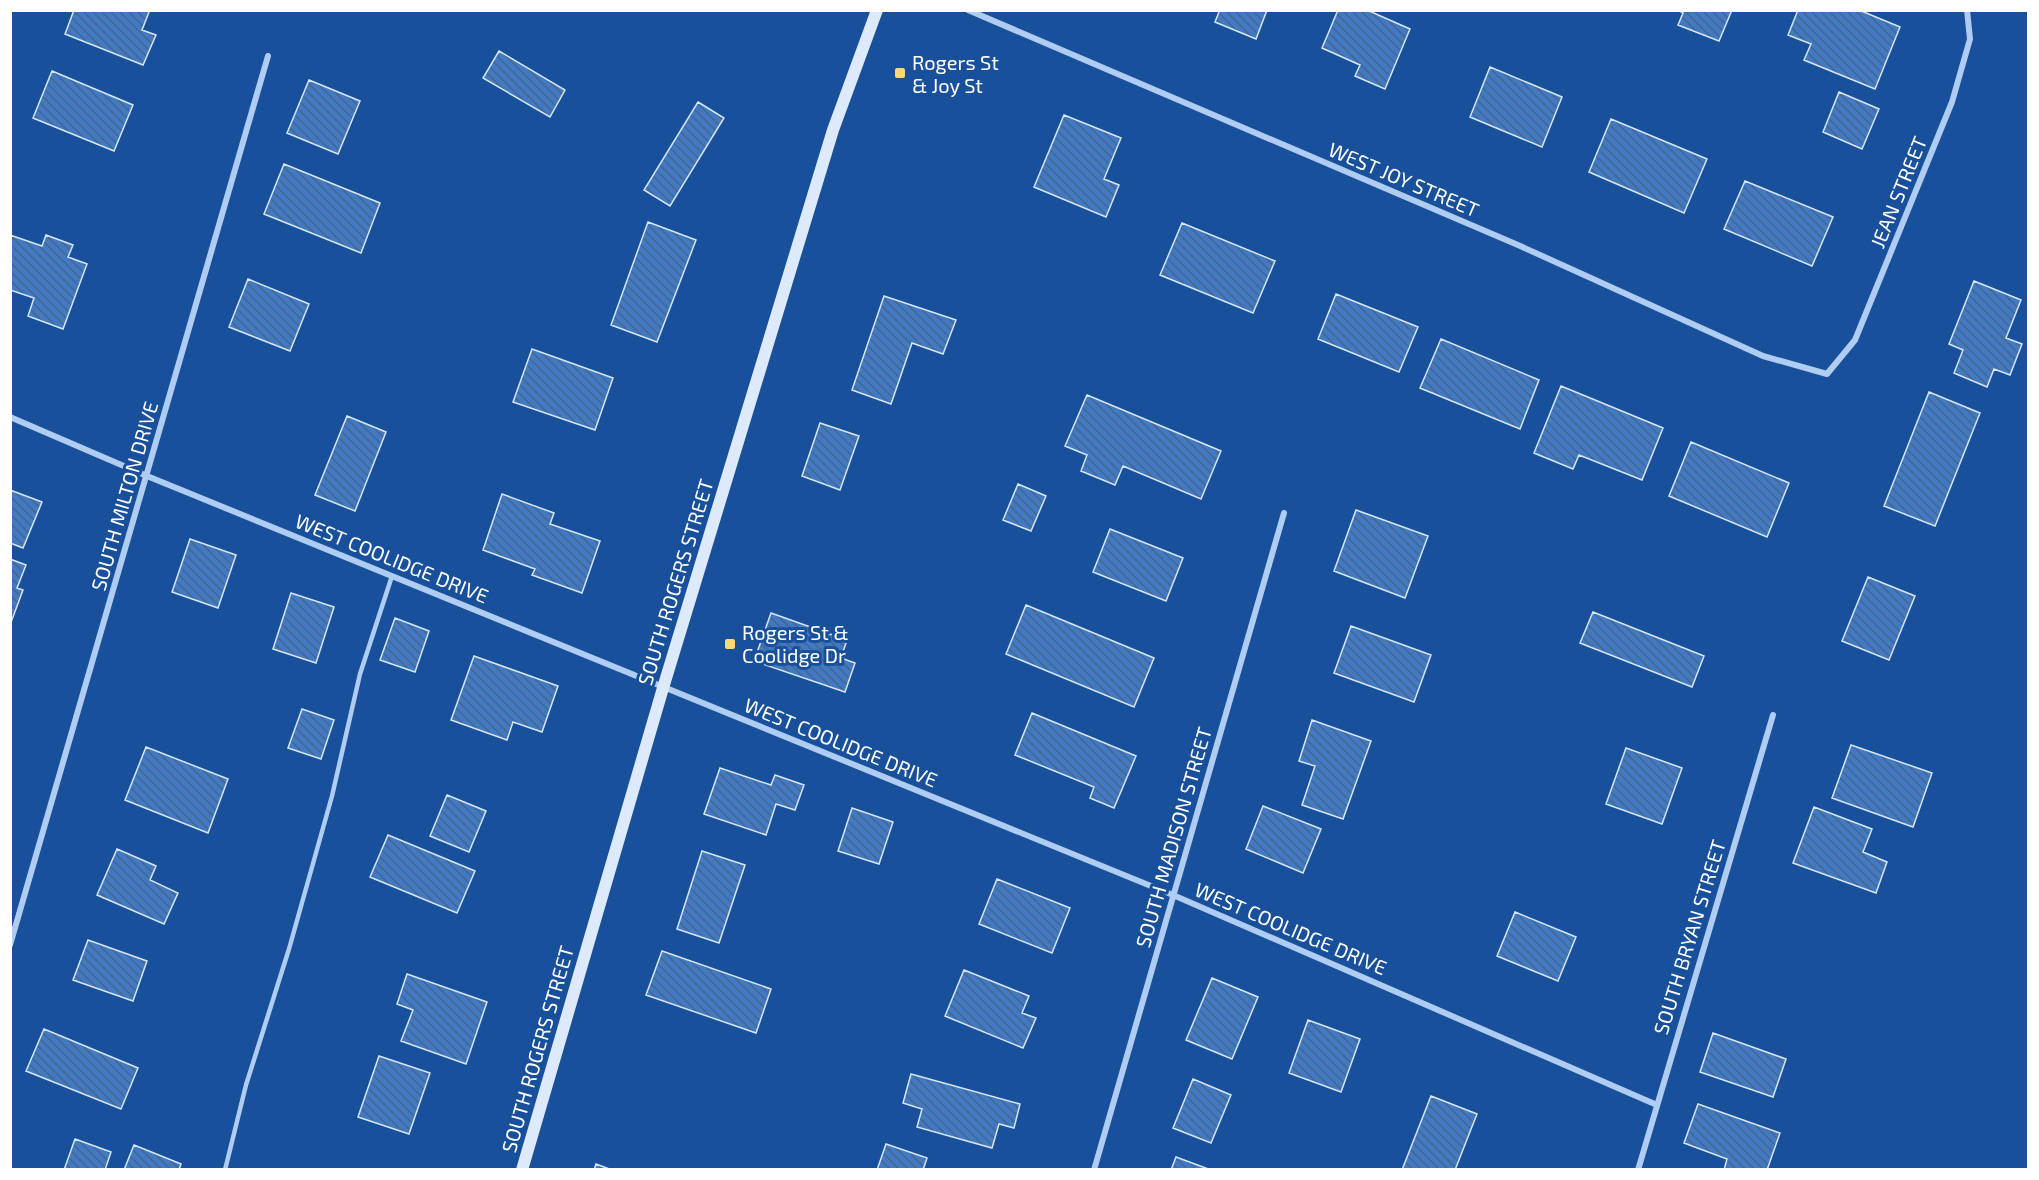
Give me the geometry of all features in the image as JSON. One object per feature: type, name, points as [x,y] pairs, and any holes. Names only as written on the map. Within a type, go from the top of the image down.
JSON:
[{"type":"street","name":"SOUTH ROGERS STREET","points":[[522,1170],[663,688],[833,130],[877,10]]},
{"type":"street","name":"WEST JOY STREET","points":[[968,10],[1518,245],[1763,357],[1827,374]]},
{"type":"street","name":"JEAN STREET","points":[[1827,374],[1855,340],[1952,102],[1971,39],[1967,10]]},
{"type":"street","name":"SOUTH MILTON DRIVE","points":[[10,945],[268,56]]},
{"type":"street","name":"WEST COOLIDGE DRIVE","points":[[10,417],[147,476],[1173,895],[1657,1106]]},
{"type":"street","name":"SOUTH MADISON STREET","points":[[1094,1170],[1284,513]]},
{"type":"street","name":"SOUTH BRYAN STREET","points":[[1638,1170],[1773,715]]},
{"type":"lane","points":[[225,1170],[246,1085],[289,949],[332,796],[360,674],[392,576]]},
{"type":"building","points":[[74,10],[145,10],[149,12],[142,30],[156,35],[143,65],[65,34]]},
{"type":"building","points":[[1217,10],[1267,10],[1256,39],[1215,22],[1219,12]]},
{"type":"building","points":[[1338,10],[1367,10],[1410,29],[1385,89],[1355,76],[1360,65],[1322,48]]},
{"type":"building","points":[[1678,10],[1732,10],[1719,41],[1678,25],[1683,13]]},
{"type":"building","points":[[1798,10],[1859,10],[1900,27],[1875,89],[1804,60],[1811,44],[1788,35]]},
{"type":"building","points":[[499,51],[565,90],[550,117],[483,78]]},
{"type":"building","points":[[1490,67],[1562,97],[1542,147],[1470,117]]},
{"type":"building","points":[[52,71],[133,105],[114,151],[33,118]]},
{"type":"building","points":[[309,80],[360,101],[338,154],[287,133]]},
{"type":"building","points":[[1839,92],[1879,109],[1862,149],[1823,132]]},
{"type":"building","points":[[698,102],[724,118],[670,206],[644,190]]},
{"type":"building","points":[[1064,115],[1121,138],[1104,179],[1119,185],[1106,217],[1034,187]]},
{"type":"building","points":[[1611,119],[1707,159],[1684,213],[1589,172]]},
{"type":"building","points":[[284,164],[380,203],[361,253],[264,214]]},
{"type":"building","points":[[1745,181],[1833,217],[1812,266],[1724,229]]},
{"type":"building","points":[[648,222],[696,240],[657,342],[611,325]]},
{"type":"building","points":[[1182,223],[1275,261],[1253,313],[1160,275]]},
{"type":"building","points":[[10,235],[42,246],[46,235],[73,245],[68,257],[87,264],[63,329],[28,316],[34,298],[10,290]]},
{"type":"building","points":[[248,279],[309,304],[290,351],[229,327]]},
{"type":"building","points":[[1974,281],[2021,300],[2006,338],[2022,344],[2010,375],[1994,369],[1987,387],[1954,373],[1963,350],[1949,344]]},
{"type":"building","points":[[1336,294],[1418,327],[1399,372],[1318,339]]},
{"type":"building","points":[[884,296],[956,320],[943,354],[912,343],[891,404],[852,390]]},
{"type":"building","points":[[1441,339],[1539,380],[1520,429],[1420,388]]},
{"type":"building","points":[[532,349],[613,378],[595,430],[513,402]]},
{"type":"building","points":[[1561,386],[1663,428],[1642,480],[1579,455],[1573,469],[1534,453]]},
{"type":"building","points":[[1929,392],[1980,413],[1935,526],[1884,506]]},
{"type":"building","points":[[1087,395],[1221,451],[1201,499],[1123,466],[1115,485],[1081,471],[1087,455],[1065,446]]},
{"type":"building","points":[[347,416],[386,432],[355,511],[315,495]]},
{"type":"building","points":[[820,423],[859,436],[840,490],[802,476]]},
{"type":"building","points":[[1691,442],[1789,483],[1767,537],[1669,496]]},
{"type":"building","points":[[1018,484],[1046,496],[1031,531],[1003,520]]},
{"type":"building","points":[[10,490],[42,502],[23,548],[10,543]]},
{"type":"building","points":[[502,494],[554,513],[550,524],[600,541],[582,593],[532,575],[535,569],[483,550]]},
{"type":"building","points":[[1356,510],[1428,536],[1405,598],[1334,571]]},
{"type":"building","points":[[1110,529],[1183,558],[1166,601],[1093,572]]},
{"type":"building","points":[[190,539],[236,555],[218,608],[172,592]]},
{"type":"building","points":[[10,559],[26,565],[17,588],[23,590],[10,625]]},
{"type":"building","points":[[1868,577],[1915,596],[1889,660],[1842,641]]},
{"type":"building","points":[[291,593],[334,607],[316,663],[273,649]]},
{"type":"building","points":[[1026,605],[1154,658],[1134,707],[1006,654]]},
{"type":"building","points":[[1593,612],[1704,656],[1692,687],[1580,643]]},
{"type":"building","points":[[771,613],[847,640],[841,658],[855,663],[845,692],[754,661]]},
{"type":"building","points":[[395,618],[429,631],[415,672],[380,660]]},
{"type":"building","points":[[1351,626],[1431,655],[1414,702],[1334,673]]},
{"type":"building","points":[[474,656],[558,686],[542,732],[513,722],[507,740],[451,720]]},
{"type":"building","points":[[302,709],[334,720],[321,759],[288,748]]},
{"type":"building","points":[[1032,713],[1136,756],[1114,808],[1090,798],[1094,787],[1015,755]]},
{"type":"building","points":[[1312,720],[1371,741],[1343,819],[1302,805],[1315,766],[1299,761]]},
{"type":"building","points":[[1851,745],[1932,773],[1913,827],[1832,798]]},
{"type":"building","points":[[146,747],[228,779],[208,833],[125,800]]},
{"type":"building","points":[[1626,748],[1682,768],[1662,824],[1606,804]]},
{"type":"building","points":[[720,768],[771,785],[775,775],[804,785],[795,810],[776,804],[766,835],[704,814]]},
{"type":"building","points":[[447,795],[486,811],[469,852],[430,836]]},
{"type":"building","points":[[1263,806],[1321,829],[1303,873],[1246,849]]},
{"type":"building","points":[[1814,807],[1872,829],[1863,852],[1887,862],[1876,893],[1793,863]]},
{"type":"building","points":[[852,808],[893,822],[879,864],[838,851]]},
{"type":"building","points":[[388,835],[475,871],[457,913],[370,877]]},
{"type":"building","points":[[117,849],[156,866],[150,880],[178,893],[164,924],[97,895]]},
{"type":"building","points":[[702,851],[745,865],[719,943],[677,929]]},
{"type":"building","points":[[997,879],[1070,908],[1052,953],[979,924]]},
{"type":"building","points":[[1515,912],[1576,937],[1558,981],[1497,956]]},
{"type":"building","points":[[88,940],[147,961],[133,1001],[73,980]]},
{"type":"building","points":[[662,951],[771,989],[756,1033],[646,995]]},
{"type":"building","points":[[964,970],[1029,996],[1022,1013],[1036,1018],[1023,1048],[945,1016]]},
{"type":"building","points":[[407,974],[487,1002],[466,1064],[401,1041],[413,1010],[397,1004]]},
{"type":"building","points":[[1212,978],[1258,997],[1232,1059],[1186,1040]]},
{"type":"building","points":[[1308,1020],[1360,1039],[1341,1092],[1289,1073]]},
{"type":"building","points":[[44,1029],[138,1068],[121,1109],[26,1071]]},
{"type":"building","points":[[1713,1033],[1786,1059],[1773,1097],[1700,1072]]},
{"type":"building","points":[[379,1056],[430,1073],[409,1134],[358,1117]]},
{"type":"building","points":[[911,1074],[1020,1104],[1014,1128],[999,1124],[992,1148],[917,1127],[922,1109],[903,1103]]},
{"type":"building","points":[[1193,1079],[1231,1095],[1211,1143],[1173,1128]]},
{"type":"building","points":[[1431,1096],[1477,1114],[1455,1170],[1402,1170]]},
{"type":"building","points":[[1698,1104],[1780,1133],[1767,1170],[1724,1170],[1727,1159],[1684,1143]]},
{"type":"building","points":[[75,1139],[111,1152],[105,1170],[64,1170]]},
{"type":"building","points":[[886,1144],[927,1158],[923,1170],[877,1170]]},
{"type":"building","points":[[134,1145],[181,1164],[179,1170],[124,1170]]},
{"type":"building","points":[[1176,1157],[1211,1170],[1171,1170]]},
{"type":"building","points":[[596,1164],[612,1170],[594,1170]]},
{"type":"place","name":"Rogers St & Joy St","points":[[900,73]]},
{"type":"place","name":"Rogers St & Coolidge Dr","points":[[730,644]]}]
